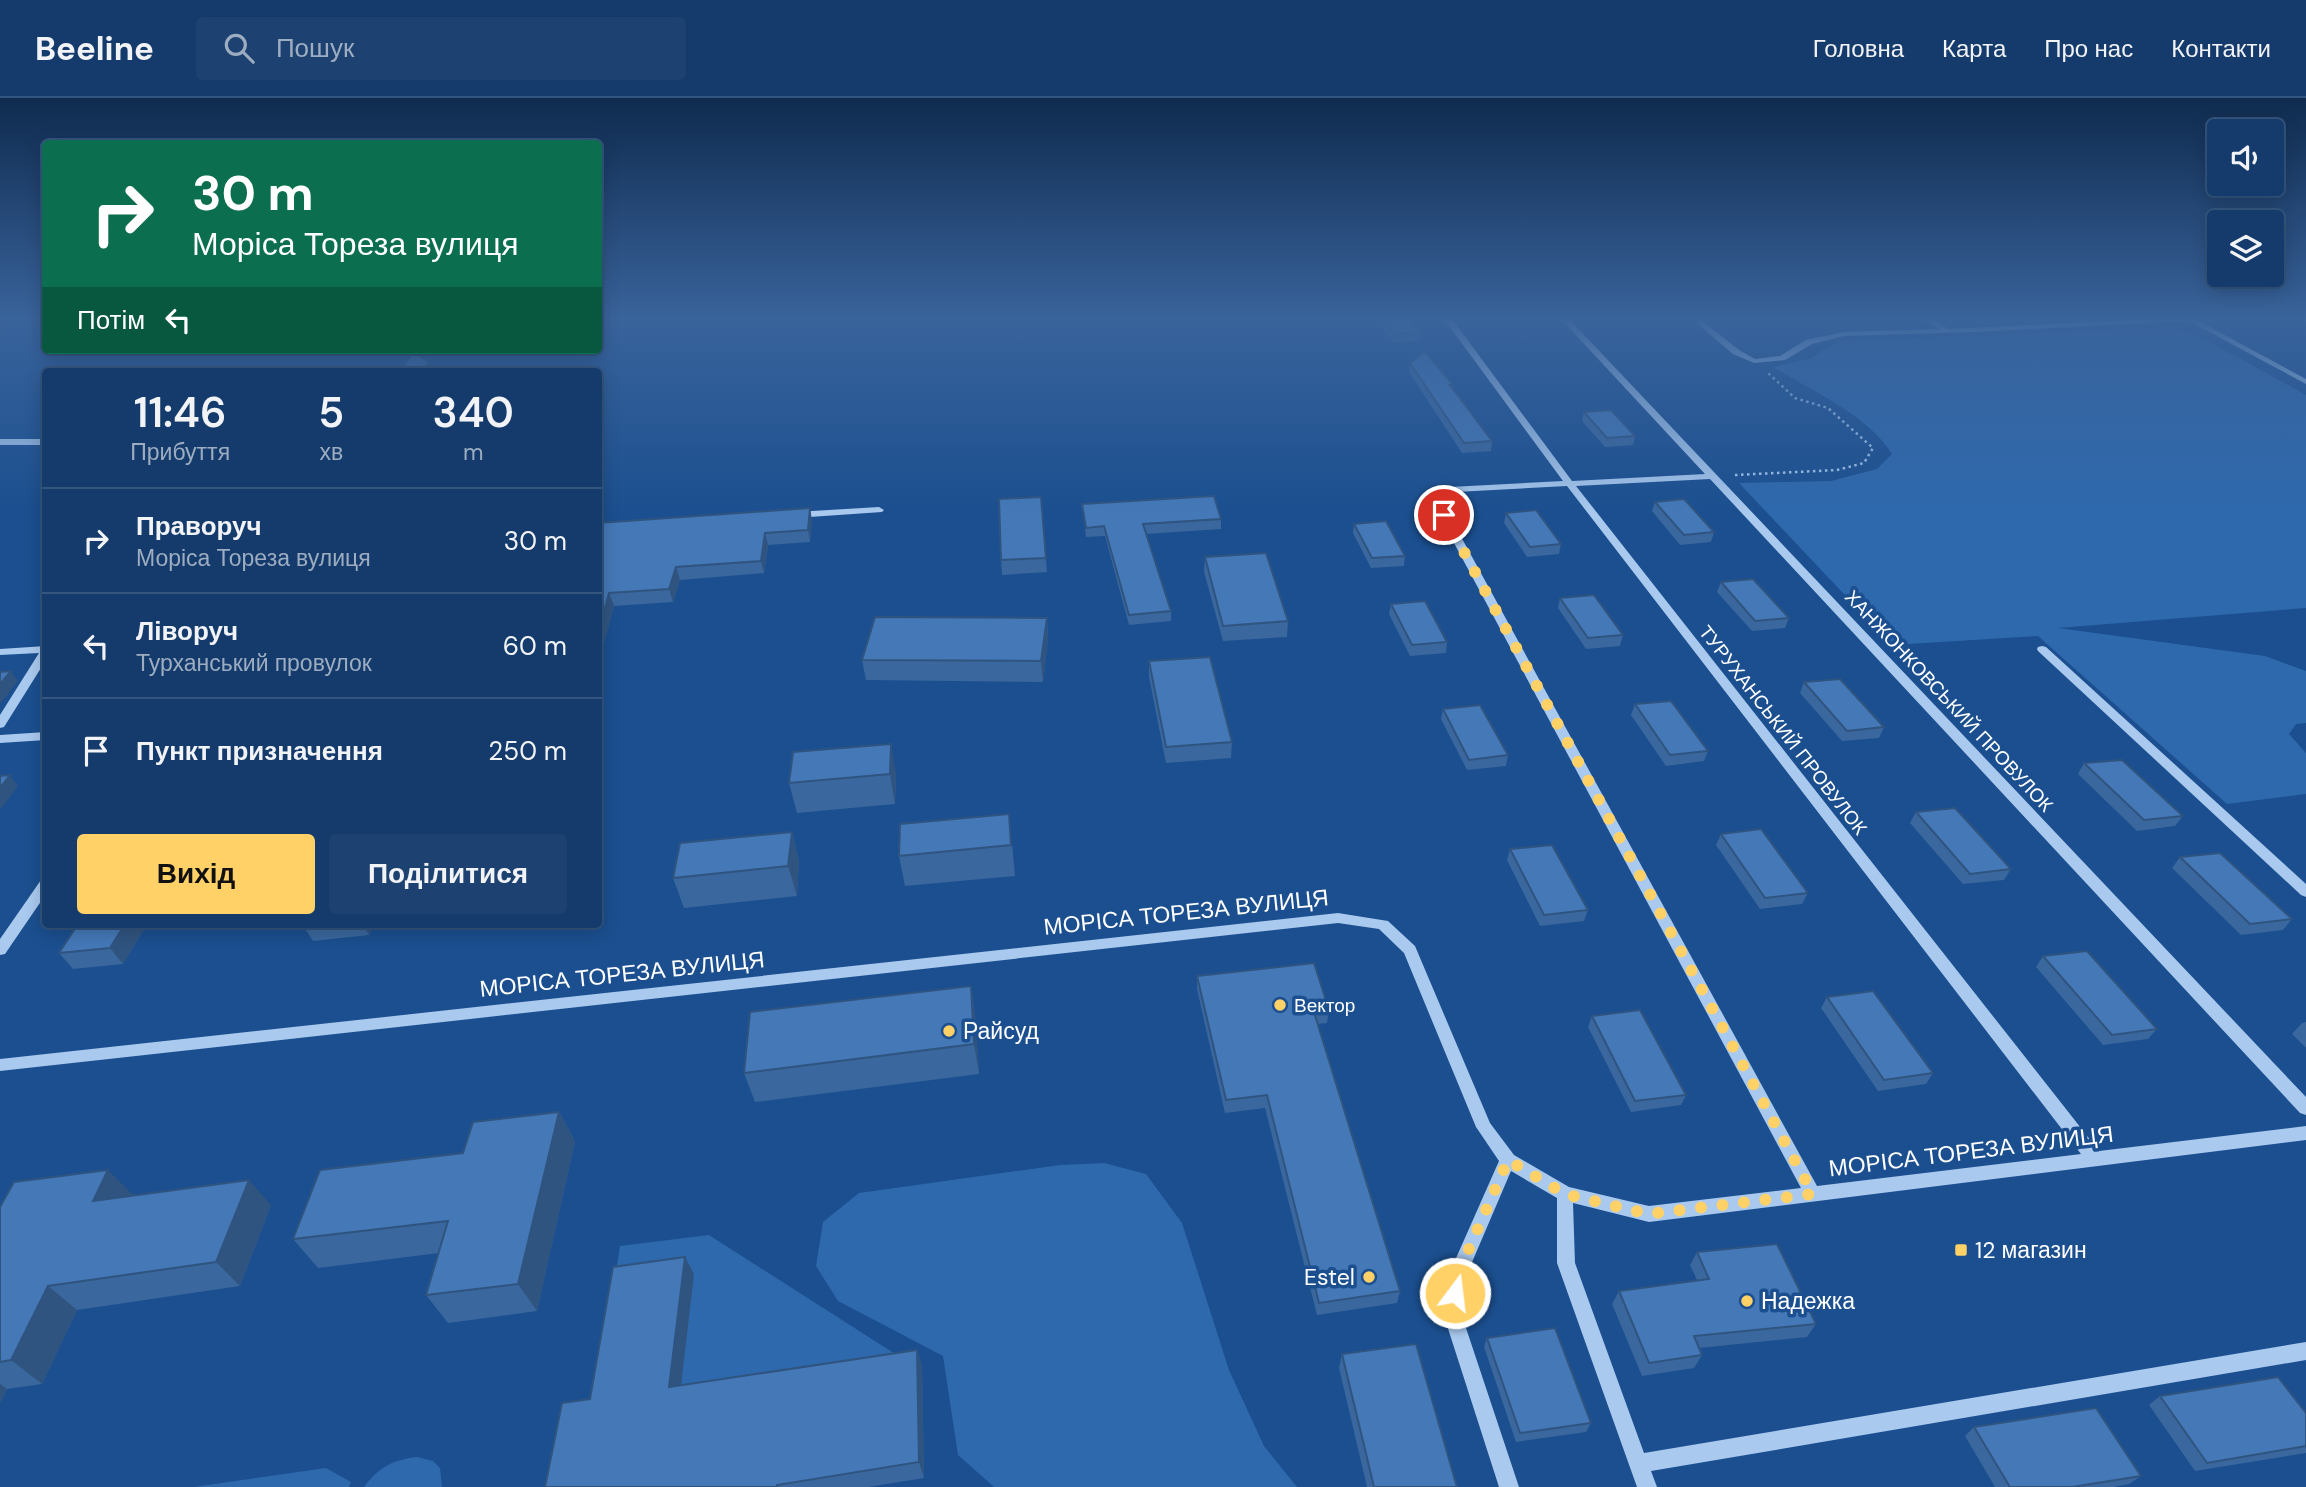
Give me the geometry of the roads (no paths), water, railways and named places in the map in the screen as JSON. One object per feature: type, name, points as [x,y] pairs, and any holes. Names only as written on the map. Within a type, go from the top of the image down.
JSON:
[{"type":"street","name":"ТУРУХАНСЬКИЙ ПРОВУЛОК","points":[[1496,384],[1570,484],[2095,1159]]},
{"type":"street","name":"ХАНЖОНКОВСЬКИЙ ПРОВУЛОК","points":[[1626,384],[2306,1108]]},
{"type":"street","points":[[0,442],[42,442]]},
{"type":"street","points":[[1713,476],[1431,491],[1813,1194]]},
{"type":"street","points":[[785,516],[879,510]]},
{"type":"street","points":[[0,652],[42,649]]},
{"type":"street","points":[[2042,649],[2306,892]]},
{"type":"street","points":[[0,724],[42,656]]},
{"type":"street","points":[[0,739],[42,736]]},
{"type":"street","points":[[0,950],[42,889]]},
{"type":"street","name":"МОРІСА ТОРЕЗА ВУЛИЦЯ","points":[[0,1065],[1338,918],[1383,925],[1410,950],[1484,1127],[1508,1160],[1565,1194],[1648,1214],[2306,1133]]},
{"type":"street","points":[[1508,1160],[1458,1274],[1452,1313],[1509,1487]]},
{"type":"street","points":[[1565,1194],[1566,1263],[1647,1487]]},
{"type":"street","points":[[1638,1464],[2306,1351]]},
{"type":"place","name":"Вектор","points":[[1280,1005]]},
{"type":"place","name":"Райсуд","points":[[949,1031]]},
{"type":"place","name":"12 магазин","points":[[1961,1250]]},
{"type":"place","name":"Estel","points":[[1369,1277]]},
{"type":"place","name":"Надежка","points":[[1747,1301]]}]
